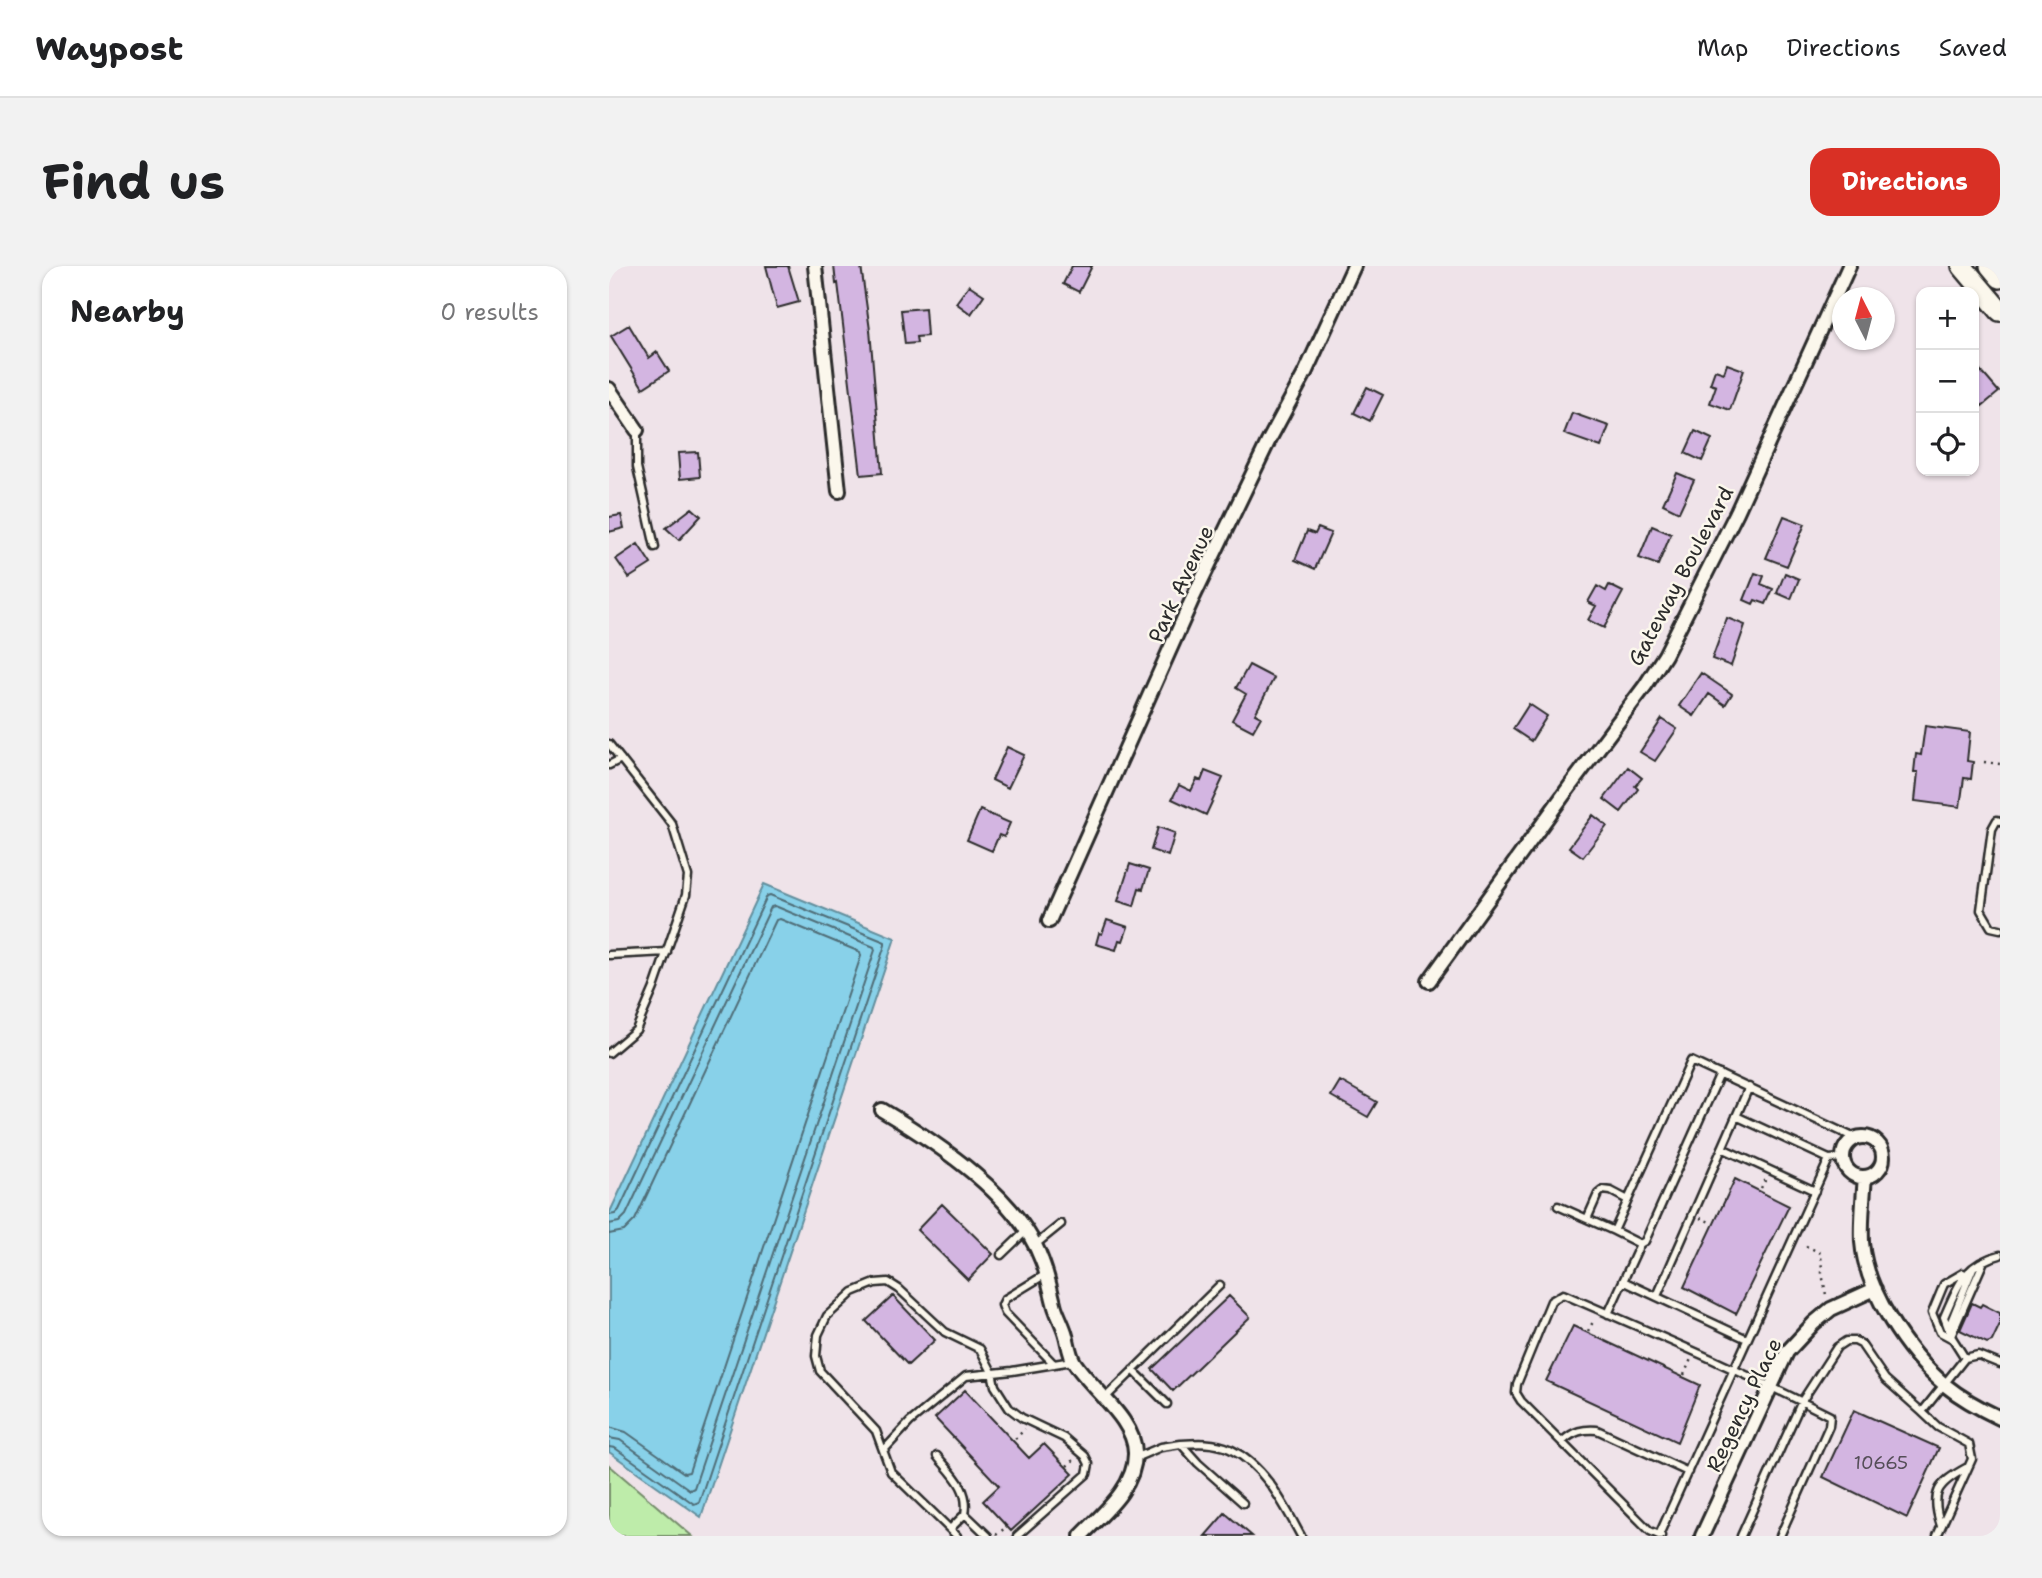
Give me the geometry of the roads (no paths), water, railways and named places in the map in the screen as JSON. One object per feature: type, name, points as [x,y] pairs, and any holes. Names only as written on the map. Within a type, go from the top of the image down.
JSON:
[{"type":"main road","points":[[1962,266],[2000,311]]},
{"type":"main road","points":[[1990,266],[2000,278]]},
{"type":"street","points":[[815,266],[839,491]]},
{"type":"street","name":"Park Avenue","points":[[1049,920],[1191,601],[1305,373],[1354,266]]},
{"type":"street","name":"Gateway Boulevard","points":[[1429,981],[1645,687],[1665,654],[1737,512],[1849,266]]},
{"type":"street","points":[[609,389],[637,430]]},
{"type":"street","points":[[882,1111],[925,1136],[1008,1205],[1035,1245],[1072,1361],[1132,1436],[1135,1458],[1130,1477],[1118,1497],[1082,1536]]},
{"type":"street","points":[[1855,1138],[1875,1140],[1883,1152],[1884,1159],[1878,1171],[1865,1178],[1847,1170],[1836,1158],[1855,1138]]},
{"type":"street","points":[[1865,1178],[1862,1245],[1875,1289],[1889,1319],[1930,1371],[1945,1385],[2000,1418]]},
{"type":"street","name":"Regency Place","points":[[1702,1536],[1787,1352],[1831,1308],[1875,1289]]},
{"type":"lane","points":[[637,430],[637,467],[655,547]]},
{"type":"lane","points":[[609,744],[673,824],[688,876],[686,895],[667,952],[636,1030],[609,1054]]},
{"type":"lane","points":[[609,765],[621,759]]},
{"type":"lane","points":[[2000,821],[1997,820],[1992,829],[1981,910],[1991,928],[2000,929]]},
{"type":"lane","points":[[609,955],[667,952]]},
{"type":"lane","points":[[1614,1231],[1691,1061],[1855,1138]]},
{"type":"lane","points":[[1608,1314],[1640,1244],[1645,1241],[1720,1074]]},
{"type":"lane","points":[[1657,1296],[1749,1087]]},
{"type":"lane","points":[[1736,1116],[1836,1158],[1815,1191],[1747,1339],[1735,1370],[1660,1536],[1650,1531],[1521,1401],[1517,1393],[1517,1384],[1551,1301],[1557,1295],[1563,1294],[1735,1370],[1830,1416],[1831,1420],[1780,1536]]},
{"type":"lane","points":[[1722,1148],[1815,1191]]},
{"type":"lane","points":[[1587,1219],[1598,1194],[1603,1190],[1628,1200]]},
{"type":"lane","points":[[1558,1206],[1640,1244]]},
{"type":"lane","points":[[1035,1245],[1061,1224]]},
{"type":"lane","points":[[1001,1255],[1027,1230]]},
{"type":"lane","points":[[1965,1358],[1951,1335],[1940,1332],[1932,1313],[1944,1284],[2000,1255]]},
{"type":"lane","points":[[1951,1335],[1984,1261]]},
{"type":"lane","points":[[1951,1335],[1971,1268]]},
{"type":"lane","points":[[1046,1274],[1005,1299],[1002,1305],[1006,1313],[1054,1364]]},
{"type":"lane","points":[[1623,1281],[1747,1339]]},
{"type":"lane","points":[[957,1536],[891,1472],[876,1432],[820,1371],[816,1356],[818,1335],[827,1316],[853,1292],[875,1283],[888,1282],[945,1332],[980,1349],[992,1372],[995,1385],[1009,1408],[1032,1423],[1064,1438],[1085,1456],[1089,1464],[1087,1474],[1017,1536]]},
{"type":"lane","points":[[1104,1399],[1220,1285]]},
{"type":"lane","points":[[1741,1536],[1802,1402],[1837,1347],[1846,1341],[1855,1340],[1861,1344],[1885,1379],[1938,1427],[1969,1444],[1972,1458],[1937,1536]]},
{"type":"lane","points":[[1922,1412],[1965,1358],[1978,1355],[2000,1364]]},
{"type":"lane","points":[[884,1450],[909,1422],[966,1376],[1072,1361]]},
{"type":"lane","points":[[1133,1370],[1167,1404]]},
{"type":"lane","points":[[1563,1441],[1571,1433],[1584,1429],[1597,1430],[1688,1472]]},
{"type":"lane","points":[[1135,1458],[1161,1447],[1181,1444],[1229,1448],[1252,1465],[1272,1486],[1301,1536]]},
{"type":"lane","points":[[1181,1444],[1243,1503]]},
{"type":"lane","points":[[937,1456],[961,1485],[966,1496],[965,1514],[950,1529]]},
{"type":"lane","points":[[1941,1526],[1936,1510],[1939,1488],[1946,1479],[1968,1468]]},
{"type":"lane","points":[[965,1514],[988,1536]]},
{"type":"water","points":[[764,884],[895,938],[701,1517],[609,1452],[609,1214]]}]
